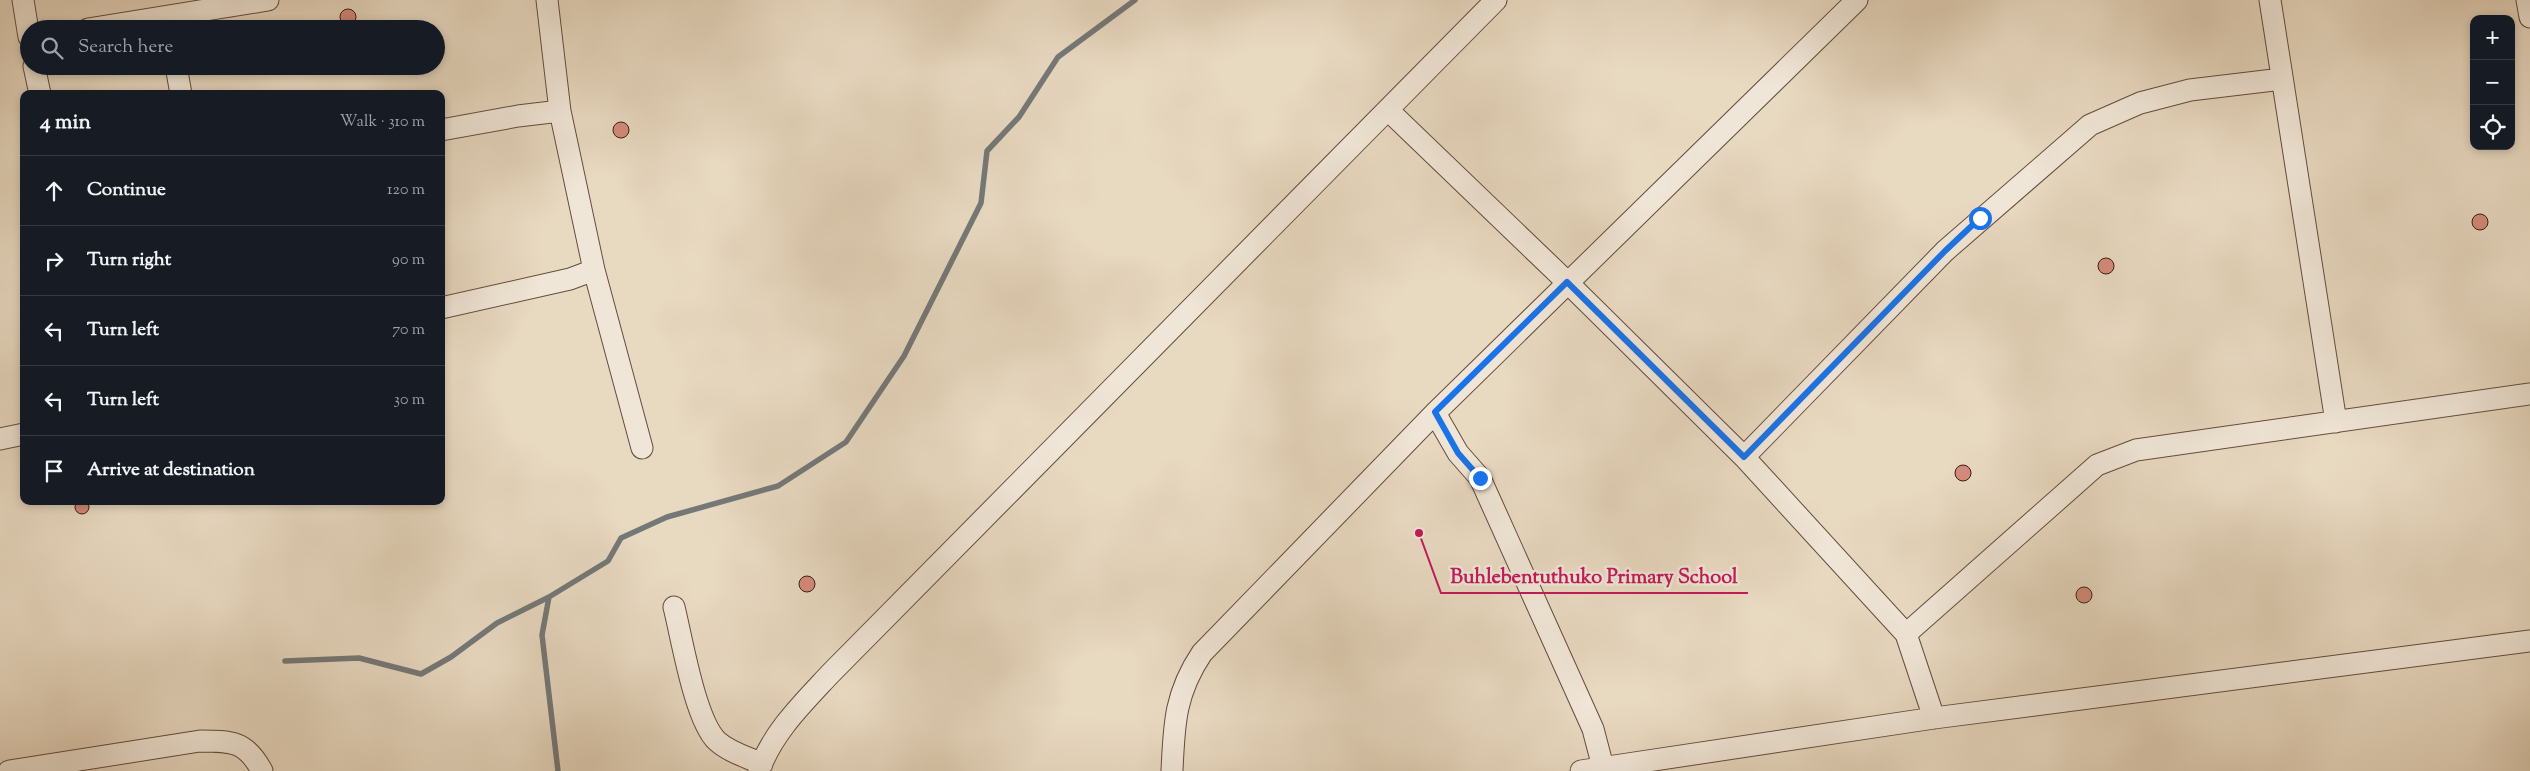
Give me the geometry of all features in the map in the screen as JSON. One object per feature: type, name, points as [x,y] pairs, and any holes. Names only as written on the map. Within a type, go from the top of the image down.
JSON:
[{"type":"street","points":[[23,0],[26,20]]},
{"type":"street","points":[[182,20],[268,0]]},
{"type":"street","points":[[547,0],[560,111],[594,270],[642,448]]},
{"type":"street","points":[[674,607],[707,728],[727,748],[761,767],[782,730],[802,704],[830,674],[1389,111],[1496,0]]},
{"type":"street","points":[[1172,771],[1178,700],[1188,674],[1202,653],[1435,412],[1857,0]]},
{"type":"street","points":[[2270,0],[2336,422]]},
{"type":"street","points":[[2527,0],[2530,17]]},
{"type":"street","points":[[36,75],[39,90]]},
{"type":"street","points":[[178,75],[180,90]]},
{"type":"street","points":[[1744,457],[1945,251],[1980,218],[2090,125],[2140,103],[2190,90],[2282,79]]},
{"type":"street","points":[[445,129],[518,116],[560,111]]},
{"type":"street","points":[[1389,111],[1567,282],[1744,457],[1906,634],[1934,718]]},
{"type":"street","points":[[445,307],[570,279],[594,270]]},
{"type":"street","points":[[1906,634],[2098,465],[2136,450],[2530,394]]},
{"type":"street","points":[[1435,412],[1458,453],[1480,478],[1593,729],[1604,769]]},
{"type":"street","points":[[0,439],[20,435]]},
{"type":"street","points":[[1581,771],[1934,718],[2530,641]]},
{"type":"street","points":[[9,771],[174,744],[221,741],[240,744],[254,755],[262,771]]},
{"type":"building","points":[[348,9],[355,14],[355,20],[341,20],[340,17]]},
{"type":"building","points":[[621,122],[629,130],[621,138],[613,130]]},
{"type":"building","points":[[2480,214],[2488,222],[2480,230],[2472,222]]},
{"type":"building","points":[[2106,258],[2114,266],[2106,274],[2098,266]]},
{"type":"building","points":[[1963,465],[1971,473],[1963,481],[1955,473]]},
{"type":"building","points":[[75,505],[89,505],[89,510],[85,514],[79,514],[75,510]]},
{"type":"building","points":[[807,576],[815,584],[807,592],[799,584]]},
{"type":"building","points":[[2084,587],[2092,595],[2084,603],[2076,595]]},
{"type":"waterway","points":[[285,661],[359,658],[421,674],[451,657],[497,623],[549,597],[608,561],[621,538],[667,517],[778,486],[846,442],[904,356],[981,203],[987,151],[1019,117],[1058,57],[1135,0]]},
{"type":"waterway","points":[[549,597],[542,635],[558,771]]},
{"type":"place","name":"Buhlebentuthuko Primary School","points":[[1419,533]]},
{"type":"route","points":[[1480,478],[1458,453],[1435,412],[1567,282],[1744,457],[1945,251],[1980,218]]}]
